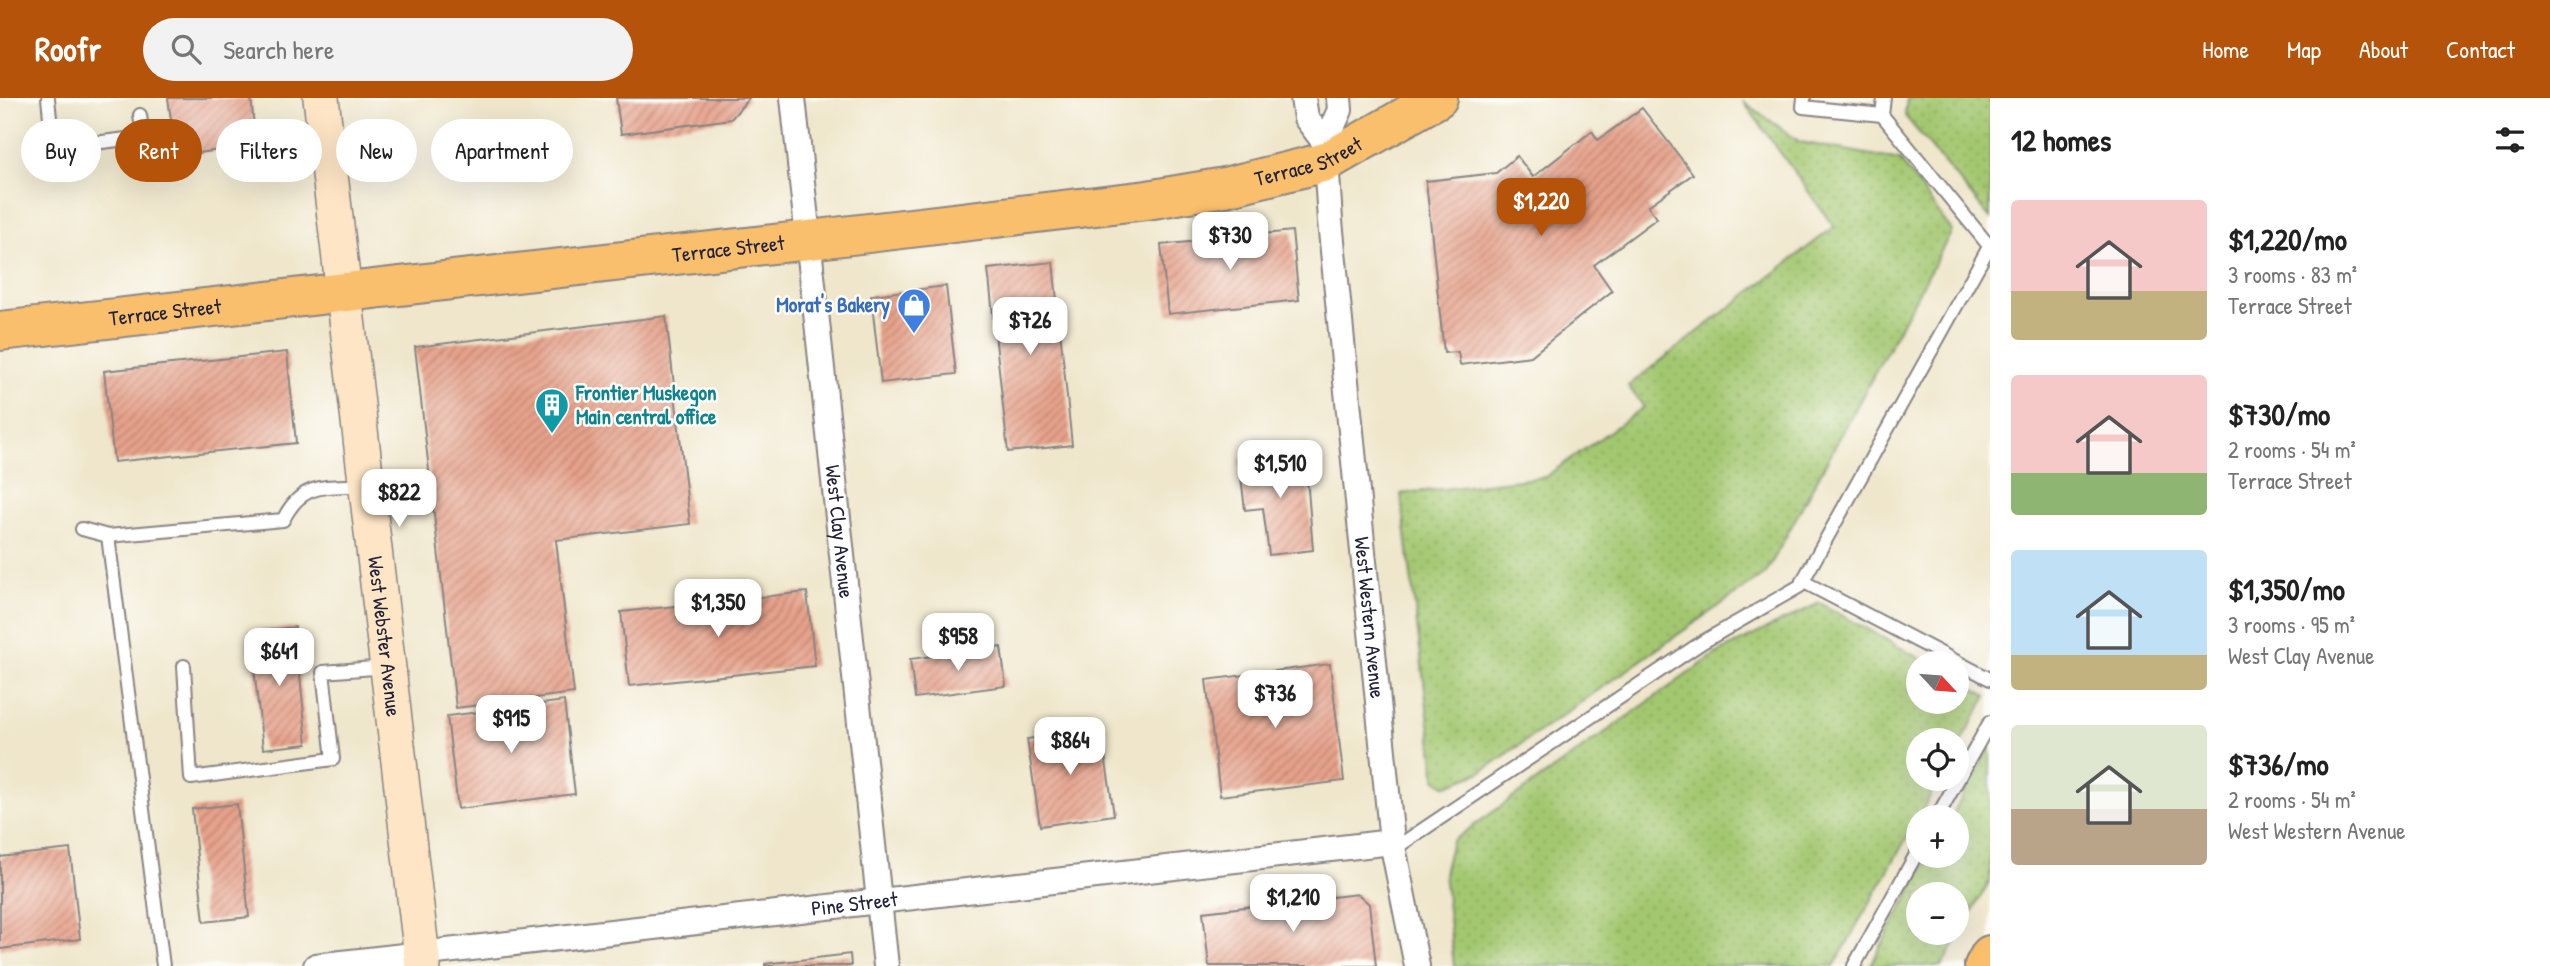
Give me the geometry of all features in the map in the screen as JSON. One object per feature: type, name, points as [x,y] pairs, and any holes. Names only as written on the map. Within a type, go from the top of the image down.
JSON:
[{"type":"main road","name":"West Webster Avenue","points":[[321,98],[422,959]]},
{"type":"main road","name":"Terrace Street","points":[[0,331],[809,240],[1225,187],[1325,152],[1438,98]]},
{"type":"main road","points":[[1984,966],[1990,955]]},
{"type":"street","name":"West Clay Avenue","points":[[793,98],[886,966]]},
{"type":"street","name":"West Western Avenue","points":[[1303,98],[1306,118],[1325,152],[1393,845],[1417,966]]},
{"type":"street","name":"West Western Avenue","points":[[1325,152],[1340,110],[1339,98]]},
{"type":"street","name":"Pine Street","points":[[316,966],[422,959],[878,902],[1393,845]]},
{"type":"lane","points":[[48,98],[53,148],[143,137],[140,115]]},
{"type":"lane","points":[[1393,845],[1701,643],[1800,586],[1989,247],[1882,115],[1802,107],[1804,98]]},
{"type":"lane","points":[[1882,115],[1884,98]]},
{"type":"lane","points":[[82,528],[108,536],[284,520],[299,495],[312,489],[366,485]]},
{"type":"lane","points":[[108,536],[163,966]]},
{"type":"lane","points":[[1802,581],[1990,679]]},
{"type":"lane","points":[[184,666],[191,778],[333,759],[323,672],[387,667]]},
{"type":"lane","points":[[1944,805],[1990,722]]},
{"type":"lane","points":[[1854,966],[1909,868]]},
{"type":"green space","points":[[1907,98],[1990,98],[1990,218],[1905,116]]},
{"type":"green space","points":[[1743,101],[1800,142],[1900,160],[1952,231],[1766,573],[1481,772],[1445,786],[1436,780],[1401,494],[1545,477],[1644,407],[1628,386],[1834,227]]},
{"type":"green space","points":[[1820,603],[1906,651],[1906,714],[1969,714],[1969,686],[1987,696],[1969,728],[1906,728],[1906,791],[1933,791],[1925,805],[1906,805],[1906,839],[1834,966],[1454,966],[1444,873],[1452,841],[1717,653]]},
{"type":"green space","points":[[1990,747],[1990,880],[1969,918],[1969,882],[1916,882],[1923,868],[1969,868],[1969,805],[1958,805],[1965,791],[1969,791],[1969,785]]},
{"type":"green space","points":[[1906,900],[1906,945],[1954,945],[1942,966],[1870,966]]},
{"type":"building","points":[[168,98],[251,98],[253,119],[216,119],[216,150],[202,152],[202,119],[171,119]]},
{"type":"building","points":[[616,98],[749,98],[731,119],[621,134]]},
{"type":"building","points":[[1642,108],[1693,174],[1648,206],[1657,218],[1594,265],[1612,291],[1531,356],[1460,365],[1458,352],[1444,353],[1426,181],[1496,173],[1517,156],[1533,177],[1592,131],[1598,140]]},
{"type":"building","points":[[1292,231],[1299,300],[1168,314],[1161,245]]},
{"type":"building","points":[[1053,262],[1072,445],[1008,452],[988,269]]},
{"type":"building","name":"Morat's Bakery","points":[[946,286],[956,374],[881,383],[871,295]]},
{"type":"building","name":"Frontier Muskegon Main central office","points":[[666,316],[690,524],[556,540],[574,693],[456,708],[415,347]]},
{"type":"building","points":[[287,352],[296,443],[114,462],[104,371]]},
{"type":"building","points":[[1305,453],[1313,550],[1269,555],[1263,508],[1245,510],[1239,460]]},
{"type":"building","points":[[807,592],[815,666],[629,686],[621,612]]},
{"type":"building","points":[[295,627],[307,744],[263,749],[250,632]]},
{"type":"building","points":[[1001,647],[1006,686],[915,698],[910,659]]},
{"type":"building","points":[[1330,664],[1344,781],[1220,796],[1206,680]]},
{"type":"building","points":[[564,701],[575,794],[458,809],[447,716]]},
{"type":"building","points":[[1101,728],[1114,815],[1040,826],[1027,739]]},
{"type":"building","points":[[237,804],[249,917],[204,922],[192,809]]},
{"type":"building","points":[[70,849],[80,939],[0,949],[0,857]]},
{"type":"building","points":[[1358,894],[1369,904],[1376,966],[1209,966],[1203,912]]},
{"type":"building","points":[[850,954],[851,966],[765,966],[765,964]]},
{"type":"place","name":"Morat's Bakery","points":[[914,335]]},
{"type":"place","name":"Frontier Muskegon Main central office","points":[[552,435]]}]
